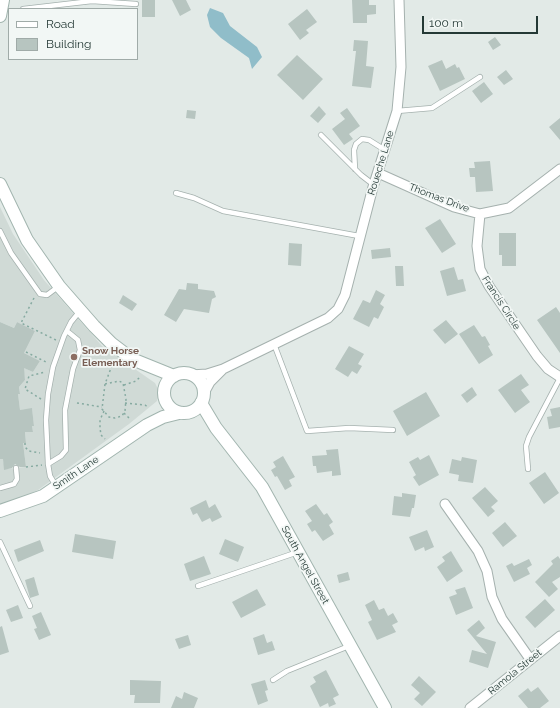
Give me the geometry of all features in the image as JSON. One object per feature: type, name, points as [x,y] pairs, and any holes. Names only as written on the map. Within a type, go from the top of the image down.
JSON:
[{"type":"street","name":"Roueche Lane","points":[[274,344],[328,318],[338,310],[345,295],[374,185],[397,111],[401,66],[400,0]]},
{"type":"street","name":"Thomas Drive","points":[[378,173],[454,207],[480,214],[509,208],[560,168]]},
{"type":"street","points":[[1,191],[27,240],[59,286],[80,311],[111,343],[144,365],[157,378],[164,392],[168,406],[183,413],[192,412],[203,398],[210,382],[223,369]]},
{"type":"street","name":"Francis Circle","points":[[480,214],[477,246],[480,270],[489,286],[537,356],[548,369],[560,377]]},
{"type":"street","points":[[164,392],[170,379],[174,376],[180,374],[207,374],[223,369],[274,344]]},
{"type":"street","points":[[144,365],[174,376]]},
{"type":"street","points":[[191,375],[200,382],[203,398]]},
{"type":"street","name":"Smith Lane","points":[[147,425],[157,411],[164,392]]},
{"type":"street","name":"South Angel Street","points":[[203,398],[216,428],[262,487],[385,708]]},
{"type":"street","name":"Smith Lane","points":[[0,511],[43,496],[147,425],[163,417],[183,413]]},
{"type":"street","name":"South Angel Street","points":[[183,413],[216,428]]},
{"type":"street","points":[[445,504],[478,550],[487,571],[492,597],[502,619],[530,659]]},
{"type":"street","name":"Ramola Street","points":[[470,708],[560,636]]},
{"type":"lane","points":[[32,8],[92,1],[136,4]]},
{"type":"lane","points":[[397,111],[432,108],[480,76]]},
{"type":"lane","points":[[321,134],[355,169],[374,185]]},
{"type":"lane","points":[[355,169],[354,150],[357,142],[362,139],[368,140],[385,150]]},
{"type":"lane","points":[[176,193],[194,198],[223,211],[360,236]]},
{"type":"lane","points":[[0,231],[11,252],[40,294],[48,295],[59,286]]},
{"type":"lane","points":[[56,486],[50,476],[48,464],[46,420],[48,394],[53,367],[67,330],[80,311]]},
{"type":"lane","points":[[48,464],[61,456],[66,450],[65,410],[73,368],[80,350],[78,340],[67,330]]},
{"type":"lane","points":[[274,344],[307,431],[349,428],[393,430]]},
{"type":"lane","points":[[528,469],[526,446],[529,437],[560,377]]},
{"type":"lane","points":[[0,488],[14,484],[17,479],[16,468]]},
{"type":"lane","points":[[0,542],[30,606]]},
{"type":"lane","points":[[198,586],[298,552]]},
{"type":"lane","points":[[273,680],[287,671],[351,645]]},
{"type":"path","points":[[34,298],[21,323],[56,340]]},
{"type":"path","points":[[26,352],[48,363]]},
{"type":"path","points":[[105,384],[119,381],[124,385],[126,399],[124,413],[122,416],[115,418],[109,416],[102,407],[105,384],[114,360]]},
{"type":"path","points":[[42,399],[25,389],[29,376],[45,372]]},
{"type":"path","points":[[124,385],[136,381],[140,377]]},
{"type":"path","points":[[77,403],[102,407]]},
{"type":"path","points":[[125,403],[144,405],[148,407]]},
{"type":"path","points":[[104,411],[100,420],[100,428],[101,435],[105,439]]},
{"type":"path","points":[[124,413],[131,420]]},
{"type":"path","points":[[24,443],[25,447],[29,451],[40,453]]},
{"type":"path","points":[[26,467],[42,465]]},
{"type":"shaded area","name":"Snow Horse Elementary","points":[[0,207],[13,234],[44,280],[102,346],[155,383],[159,391],[157,401],[129,424],[38,490],[10,503],[0,505],[0,459],[3,459],[5,469],[26,467],[23,443],[26,442],[25,432],[33,432],[32,426],[34,426],[32,409],[20,410],[18,394],[20,393],[19,387],[25,380],[22,369],[23,367],[33,372],[40,361],[24,353],[35,331],[17,322],[14,328],[0,322]]},
{"type":"water","points":[[210,8],[223,13],[230,26],[257,47],[262,57],[252,69],[249,58],[221,38],[210,27],[207,15]]},
{"type":"building","points":[[142,0],[155,0],[155,17],[142,17]]},
{"type":"building","points":[[172,0],[186,0],[191,10],[180,16]]},
{"type":"building","points":[[352,0],[369,0],[369,5],[376,5],[376,14],[367,15],[367,23],[353,23]]},
{"type":"building","points":[[307,9],[317,22],[306,30],[309,33],[300,40],[288,24]]},
{"type":"building","points":[[495,37],[501,45],[493,50],[488,42]]},
{"type":"building","points":[[354,40],[368,41],[366,66],[374,67],[371,88],[352,86],[356,51],[353,51]]},
{"type":"building","points":[[297,55],[323,79],[303,100],[277,75]]},
{"type":"building","points":[[442,60],[446,69],[455,64],[457,68],[459,67],[465,79],[440,91],[428,66]]},
{"type":"building","points":[[506,70],[513,79],[504,85],[497,77]]},
{"type":"building","points":[[484,82],[493,94],[481,103],[472,91]]},
{"type":"building","points":[[319,106],[326,114],[318,123],[310,116]]},
{"type":"building","points":[[347,108],[360,126],[349,134],[353,139],[344,145],[332,129],[345,119],[340,113]]},
{"type":"building","points":[[187,110],[196,111],[195,119],[186,118]]},
{"type":"building","points":[[560,118],[560,140],[549,127]]},
{"type":"building","points":[[490,161],[493,191],[476,192],[475,177],[470,177],[469,168],[475,168],[474,162]]},
{"type":"building","points":[[440,219],[456,244],[442,253],[425,228]]},
{"type":"building","points":[[499,233],[516,233],[516,266],[502,266],[502,255],[499,255]]},
{"type":"building","points":[[289,243],[302,244],[301,266],[288,265]]},
{"type":"building","points":[[390,248],[391,257],[372,259],[371,250]]},
{"type":"building","points":[[395,266],[403,266],[404,286],[396,286]]},
{"type":"building","points":[[454,267],[458,280],[463,279],[466,291],[447,296],[440,271]]},
{"type":"building","points":[[187,283],[198,284],[198,289],[214,291],[216,297],[212,299],[209,313],[184,309],[176,322],[164,315],[179,289],[186,290]]},
{"type":"building","points":[[376,290],[385,295],[380,304],[384,307],[378,319],[374,317],[369,327],[353,319],[363,300],[370,303]]},
{"type":"building","points":[[123,295],[137,304],[132,311],[119,303]]},
{"type":"building","points":[[556,307],[560,313],[560,353],[537,320]]},
{"type":"building","points":[[446,320],[458,334],[445,344],[433,330]]},
{"type":"building","points":[[0,322],[14,328],[17,322],[35,331],[24,353],[40,361],[33,372],[24,368],[25,380],[19,387],[20,394],[18,394],[20,410],[32,408],[34,426],[32,426],[33,432],[25,432],[26,443],[23,443],[26,467],[20,467],[15,464],[12,468],[4,470],[3,459],[0,459]]},
{"type":"building","points":[[474,325],[482,337],[485,336],[493,355],[479,364],[459,334]]},
{"type":"building","points":[[349,346],[364,354],[358,364],[362,366],[357,374],[352,371],[348,377],[335,369]]},
{"type":"building","points":[[521,374],[529,385],[521,390],[530,402],[515,413],[498,390]]},
{"type":"building","points":[[472,387],[477,395],[467,403],[461,395]]},
{"type":"building","points":[[426,392],[440,416],[407,436],[393,411]]},
{"type":"building","points":[[560,407],[560,427],[549,429],[547,417],[552,416],[550,409]]},
{"type":"building","points":[[338,449],[341,475],[332,476],[332,471],[317,473],[316,466],[313,466],[312,456],[327,455],[326,450]]},
{"type":"building","points":[[429,455],[439,475],[419,486],[413,477],[416,475],[409,462],[418,457],[420,460]]},
{"type":"building","points":[[283,456],[295,477],[289,480],[292,486],[285,490],[277,476],[275,477],[271,470],[276,467],[273,462]]},
{"type":"building","points":[[462,457],[477,460],[473,483],[458,481],[459,475],[449,473],[452,459],[461,461]]},
{"type":"building","points":[[545,472],[559,493],[544,504],[529,483]]},
{"type":"building","points":[[485,487],[498,501],[491,507],[495,511],[488,517],[472,498]]},
{"type":"building","points":[[402,493],[416,495],[414,508],[412,508],[410,517],[392,515],[394,496],[402,497]]},
{"type":"building","points":[[206,500],[209,508],[215,504],[222,517],[212,522],[210,518],[202,522],[197,513],[193,515],[190,508]]},
{"type":"building","points":[[316,504],[324,515],[327,513],[333,522],[329,525],[334,534],[323,541],[315,530],[312,532],[307,524],[312,521],[305,511]]},
{"type":"building","points":[[505,522],[517,536],[503,547],[492,533]]},
{"type":"building","points":[[427,530],[434,547],[425,551],[424,547],[415,551],[409,537]]},
{"type":"building","points":[[75,534],[116,541],[113,559],[72,552]]},
{"type":"building","points":[[225,539],[244,547],[238,562],[219,554]]},
{"type":"building","points":[[40,540],[44,551],[18,562],[14,550]]},
{"type":"building","points":[[451,551],[463,571],[447,582],[437,567],[445,561],[442,557]]},
{"type":"building","points":[[204,556],[211,574],[190,581],[184,564]]},
{"type":"building","points":[[558,556],[560,559],[560,577],[552,582],[558,589],[549,597],[535,582],[553,564],[551,561]]},
{"type":"building","points":[[529,559],[532,565],[527,568],[530,574],[514,582],[506,566],[512,563],[514,566]]},
{"type":"building","points":[[348,572],[350,580],[339,583],[337,575]]},
{"type":"building","points":[[34,577],[39,595],[30,598],[25,580]]},
{"type":"building","points":[[465,587],[473,608],[456,615],[449,597],[457,594],[455,590]]},
{"type":"building","points":[[257,589],[266,605],[241,618],[232,602]]},
{"type":"building","points":[[545,599],[555,610],[535,628],[525,617]]},
{"type":"building","points":[[374,600],[379,610],[384,608],[388,616],[393,613],[398,622],[392,625],[396,632],[377,640],[368,622],[372,620],[365,605]]},
{"type":"building","points":[[18,605],[23,618],[11,622],[6,610]]},
{"type":"building","points":[[41,612],[51,635],[39,640],[34,629],[37,628],[32,616]]},
{"type":"building","points":[[479,620],[485,628],[476,636],[496,642],[488,668],[469,662],[472,650],[487,654],[467,630]]},
{"type":"building","points":[[2,626],[9,652],[0,655],[0,627]]},
{"type":"building","points":[[264,634],[267,643],[272,641],[275,650],[258,655],[253,638]]},
{"type":"building","points":[[188,635],[191,645],[179,649],[175,639]]},
{"type":"building","points":[[326,670],[339,695],[333,698],[336,704],[329,707],[328,703],[320,707],[310,686],[316,682],[313,677]]},
{"type":"building","points":[[419,676],[436,692],[422,706],[414,699],[420,693],[411,685]]},
{"type":"building","points":[[130,680],[161,681],[160,703],[134,703],[135,695],[130,695]]},
{"type":"building","points":[[265,680],[268,690],[265,691],[268,701],[258,705],[251,684]]},
{"type":"building","points":[[538,687],[549,701],[540,708],[528,708],[518,696],[528,688],[531,692]]},
{"type":"building","points":[[184,692],[198,698],[194,708],[171,708],[176,696],[182,699]]},
{"type":"place","name":"Snow Horse Elementary","points":[[74,357]]}]
